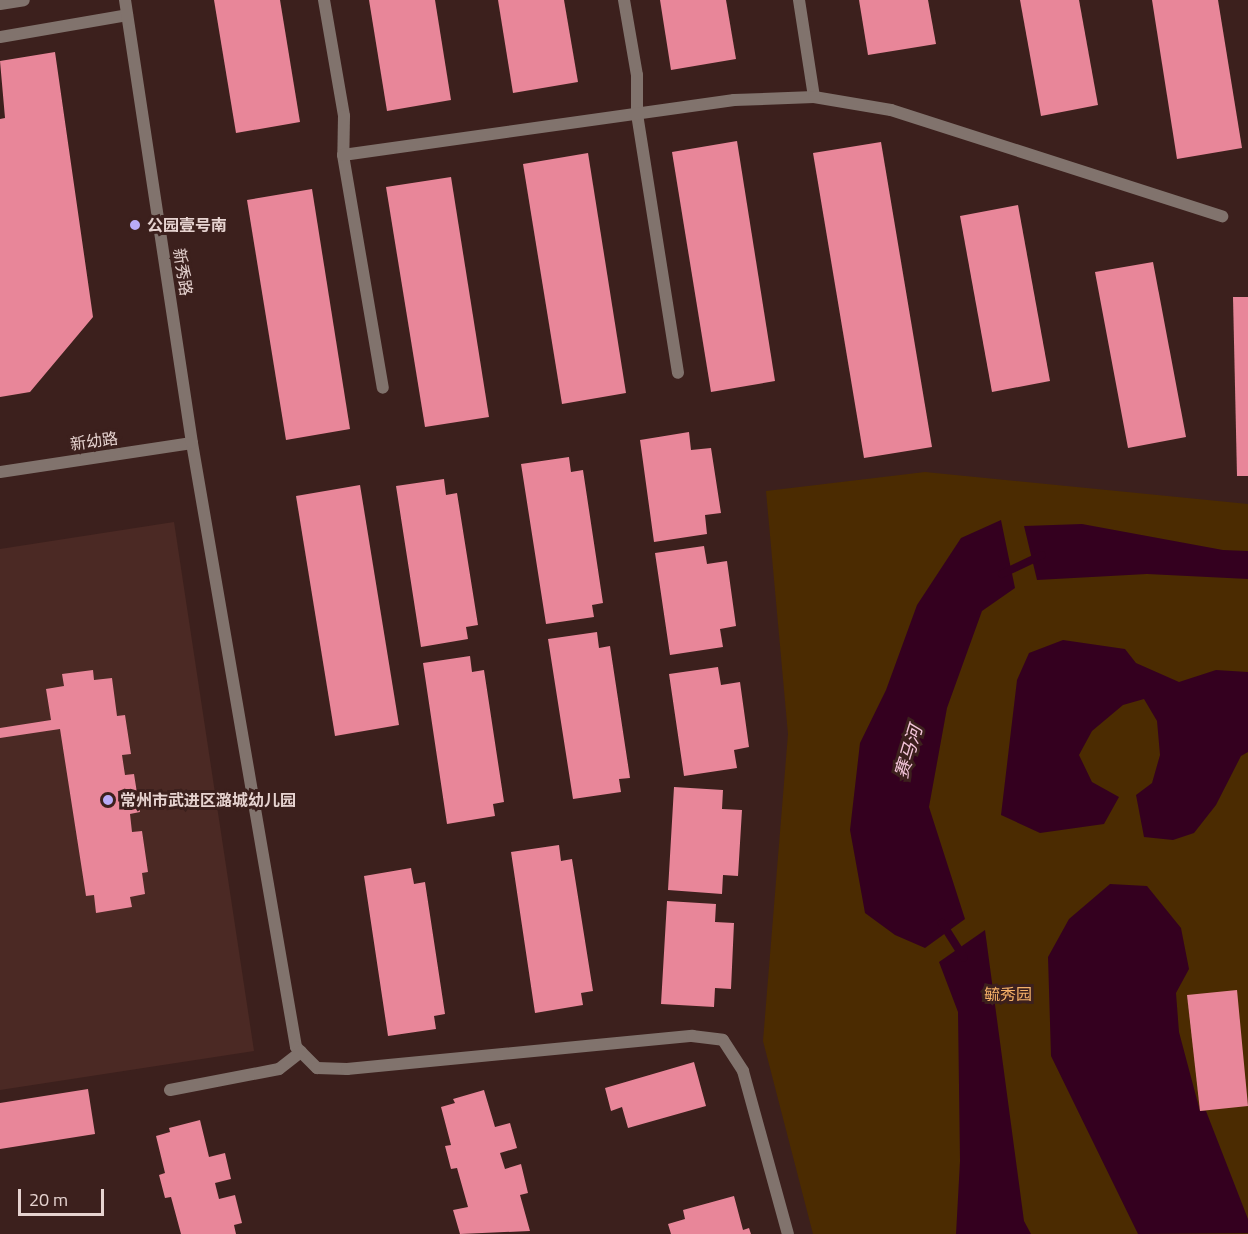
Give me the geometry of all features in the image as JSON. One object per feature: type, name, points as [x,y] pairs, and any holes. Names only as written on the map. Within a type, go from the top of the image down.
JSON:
[{"type":"street","points":[[0,4],[24,0]]},
{"type":"street","name":"新秀路","points":[[125,0],[192,443],[296,1047],[301,1052]]},
{"type":"street","points":[[324,0],[344,116],[343,154],[383,388]]},
{"type":"street","points":[[624,0],[637,75],[637,114],[678,373]]},
{"type":"street","points":[[799,0],[814,97]]},
{"type":"street","points":[[0,37],[128,15]]},
{"type":"street","points":[[343,154],[734,100],[814,97],[891,110],[1222,216]]},
{"type":"street","name":"新幼路","points":[[0,472],[192,443]]},
{"type":"street","points":[[170,1090],[279,1070],[301,1052],[317,1068],[347,1069],[692,1036],[723,1040],[743,1071],[788,1234]]},
{"type":"shaded area","name":"常州市武进区潞城幼儿园","points":[[174,522],[254,1051],[0,1090],[0,549]]},
{"type":"green space","name":"毓秀园","points":[[925,472],[1248,504],[1248,1234],[813,1234],[763,1041],[788,734],[766,491]]},
{"type":"water","points":[[1001,520],[1015,588],[982,611],[947,708],[929,807],[965,919],[925,948],[895,935],[865,913],[850,830],[860,743],[886,690],[917,605],[961,538]]},
{"type":"water","points":[[1082,524],[1223,550],[1248,551],[1248,579],[1147,574],[1037,580],[1024,526]]},
{"type":"water","points":[[1063,640],[1125,649],[1136,663],[1179,682],[1216,670],[1248,672],[1248,752],[1241,756],[1216,805],[1194,833],[1173,840],[1144,837],[1136,795],[1152,783],[1160,755],[1157,721],[1144,699],[1123,705],[1092,731],[1079,755],[1092,782],[1119,797],[1104,824],[1040,833],[1001,815],[1017,680],[1029,653]]},
{"type":"water","points":[[1110,884],[1147,886],[1181,928],[1189,969],[1176,993],[1179,1032],[1200,1111],[1206,1111],[1248,1219],[1248,1233],[1138,1234],[1051,1056],[1048,957],[1069,919]]},
{"type":"water","points":[[985,930],[1024,1221],[1031,1234],[956,1234],[960,1161],[958,1012],[939,962]]},
{"type":"building","points":[[214,0],[280,0],[300,122],[236,133]]},
{"type":"building","points":[[369,0],[435,0],[451,100],[387,111]]},
{"type":"building","points":[[498,0],[564,0],[578,82],[513,93]]},
{"type":"building","points":[[660,0],[726,0],[736,59],[671,70]]},
{"type":"building","points":[[859,0],[928,0],[936,44],[868,55]]},
{"type":"building","points":[[1020,0],[1079,0],[1098,105],[1041,116]]},
{"type":"building","points":[[1152,0],[1218,0],[1242,148],[1177,159]]},
{"type":"building","points":[[55,52],[93,317],[30,392],[0,397],[0,119],[5,118],[0,61]]},
{"type":"building","points":[[737,141],[775,381],[711,392],[672,152]]},
{"type":"building","points":[[881,142],[932,447],[864,458],[813,153]]},
{"type":"building","points":[[588,153],[626,393],[562,404],[523,164]]},
{"type":"building","points":[[451,177],[489,417],[425,427],[386,187]]},
{"type":"building","points":[[312,189],[350,429],[286,440],[247,200]]},
{"type":"building","points":[[1018,205],[1050,381],[992,392],[960,216]]},
{"type":"building","points":[[1153,262],[1186,437],[1128,448],[1095,272]]},
{"type":"building","points":[[1233,297],[1248,297],[1248,476],[1237,476]]},
{"type":"building","points":[[689,432],[691,450],[711,448],[721,513],[705,515],[707,534],[654,542],[640,440]]},
{"type":"building","points":[[569,457],[571,472],[583,470],[603,603],[592,605],[594,617],[546,624],[521,464]]},
{"type":"building","points":[[444,479],[446,495],[457,493],[478,625],[466,627],[468,639],[421,647],[396,486]]},
{"type":"building","points":[[360,485],[399,725],[335,736],[296,496]]},
{"type":"building","points":[[704,546],[707,564],[727,561],[736,626],[720,629],[723,647],[670,655],[655,553]]},
{"type":"building","points":[[597,632],[599,648],[610,646],[630,778],[619,779],[621,792],[573,799],[548,639]]},
{"type":"building","points":[[470,656],[472,672],[484,670],[504,802],[493,804],[495,816],[447,824],[423,663]]},
{"type":"building","points":[[718,667],[721,685],[740,682],[749,747],[734,750],[737,768],[684,776],[669,674]]},
{"type":"building","points":[[93,670],[94,680],[112,678],[117,716],[125,715],[131,754],[122,755],[125,775],[134,774],[140,812],[130,814],[132,832],[142,831],[148,872],[142,873],[145,894],[130,897],[132,907],[96,913],[94,895],[86,896],[60,729],[0,738],[0,728],[51,720],[46,689],[64,686],[62,674]]},
{"type":"building","points":[[674,787],[723,790],[722,809],[742,810],[738,876],[723,875],[722,894],[668,890]]},
{"type":"building","points":[[559,845],[561,861],[572,859],[593,991],[581,993],[583,1005],[535,1013],[511,852]]},
{"type":"building","points":[[411,868],[414,884],[425,882],[445,1014],[434,1016],[436,1029],[388,1036],[364,876]]},
{"type":"building","points":[[667,901],[716,904],[715,922],[734,923],[731,989],[715,988],[714,1007],[661,1004]]},
{"type":"building","points":[[1237,990],[1248,1106],[1200,1111],[1187,995]]},
{"type":"building","points":[[694,1062],[706,1106],[628,1128],[622,1107],[611,1111],[605,1088]]},
{"type":"building","points":[[88,1089],[95,1134],[0,1149],[0,1103]]},
{"type":"building","points":[[484,1090],[495,1127],[510,1123],[517,1148],[500,1153],[505,1169],[521,1164],[528,1193],[520,1195],[530,1231],[460,1234],[453,1210],[468,1207],[457,1168],[451,1169],[445,1146],[451,1145],[441,1107],[455,1103],[453,1099]]},
{"type":"building","points":[[200,1120],[209,1157],[225,1153],[231,1179],[215,1183],[219,1199],[235,1195],[242,1223],[234,1225],[236,1234],[181,1234],[171,1197],[165,1198],[159,1175],[165,1173],[156,1136],[170,1132],[169,1128]]},
{"type":"building","points":[[734,1196],[743,1230],[749,1228],[751,1234],[671,1234],[668,1224],[685,1219],[683,1210]]},
{"type":"waterway","name":"赛马河","points":[[1002,574],[1042,555]]},
{"type":"waterway","name":"赛马河","points":[[942,923],[964,958]]},
{"type":"place","name":"公园壹号南","points":[[135,225]]},
{"type":"place","name":"常州市武进区潞城幼儿园","points":[[108,800]]}]
